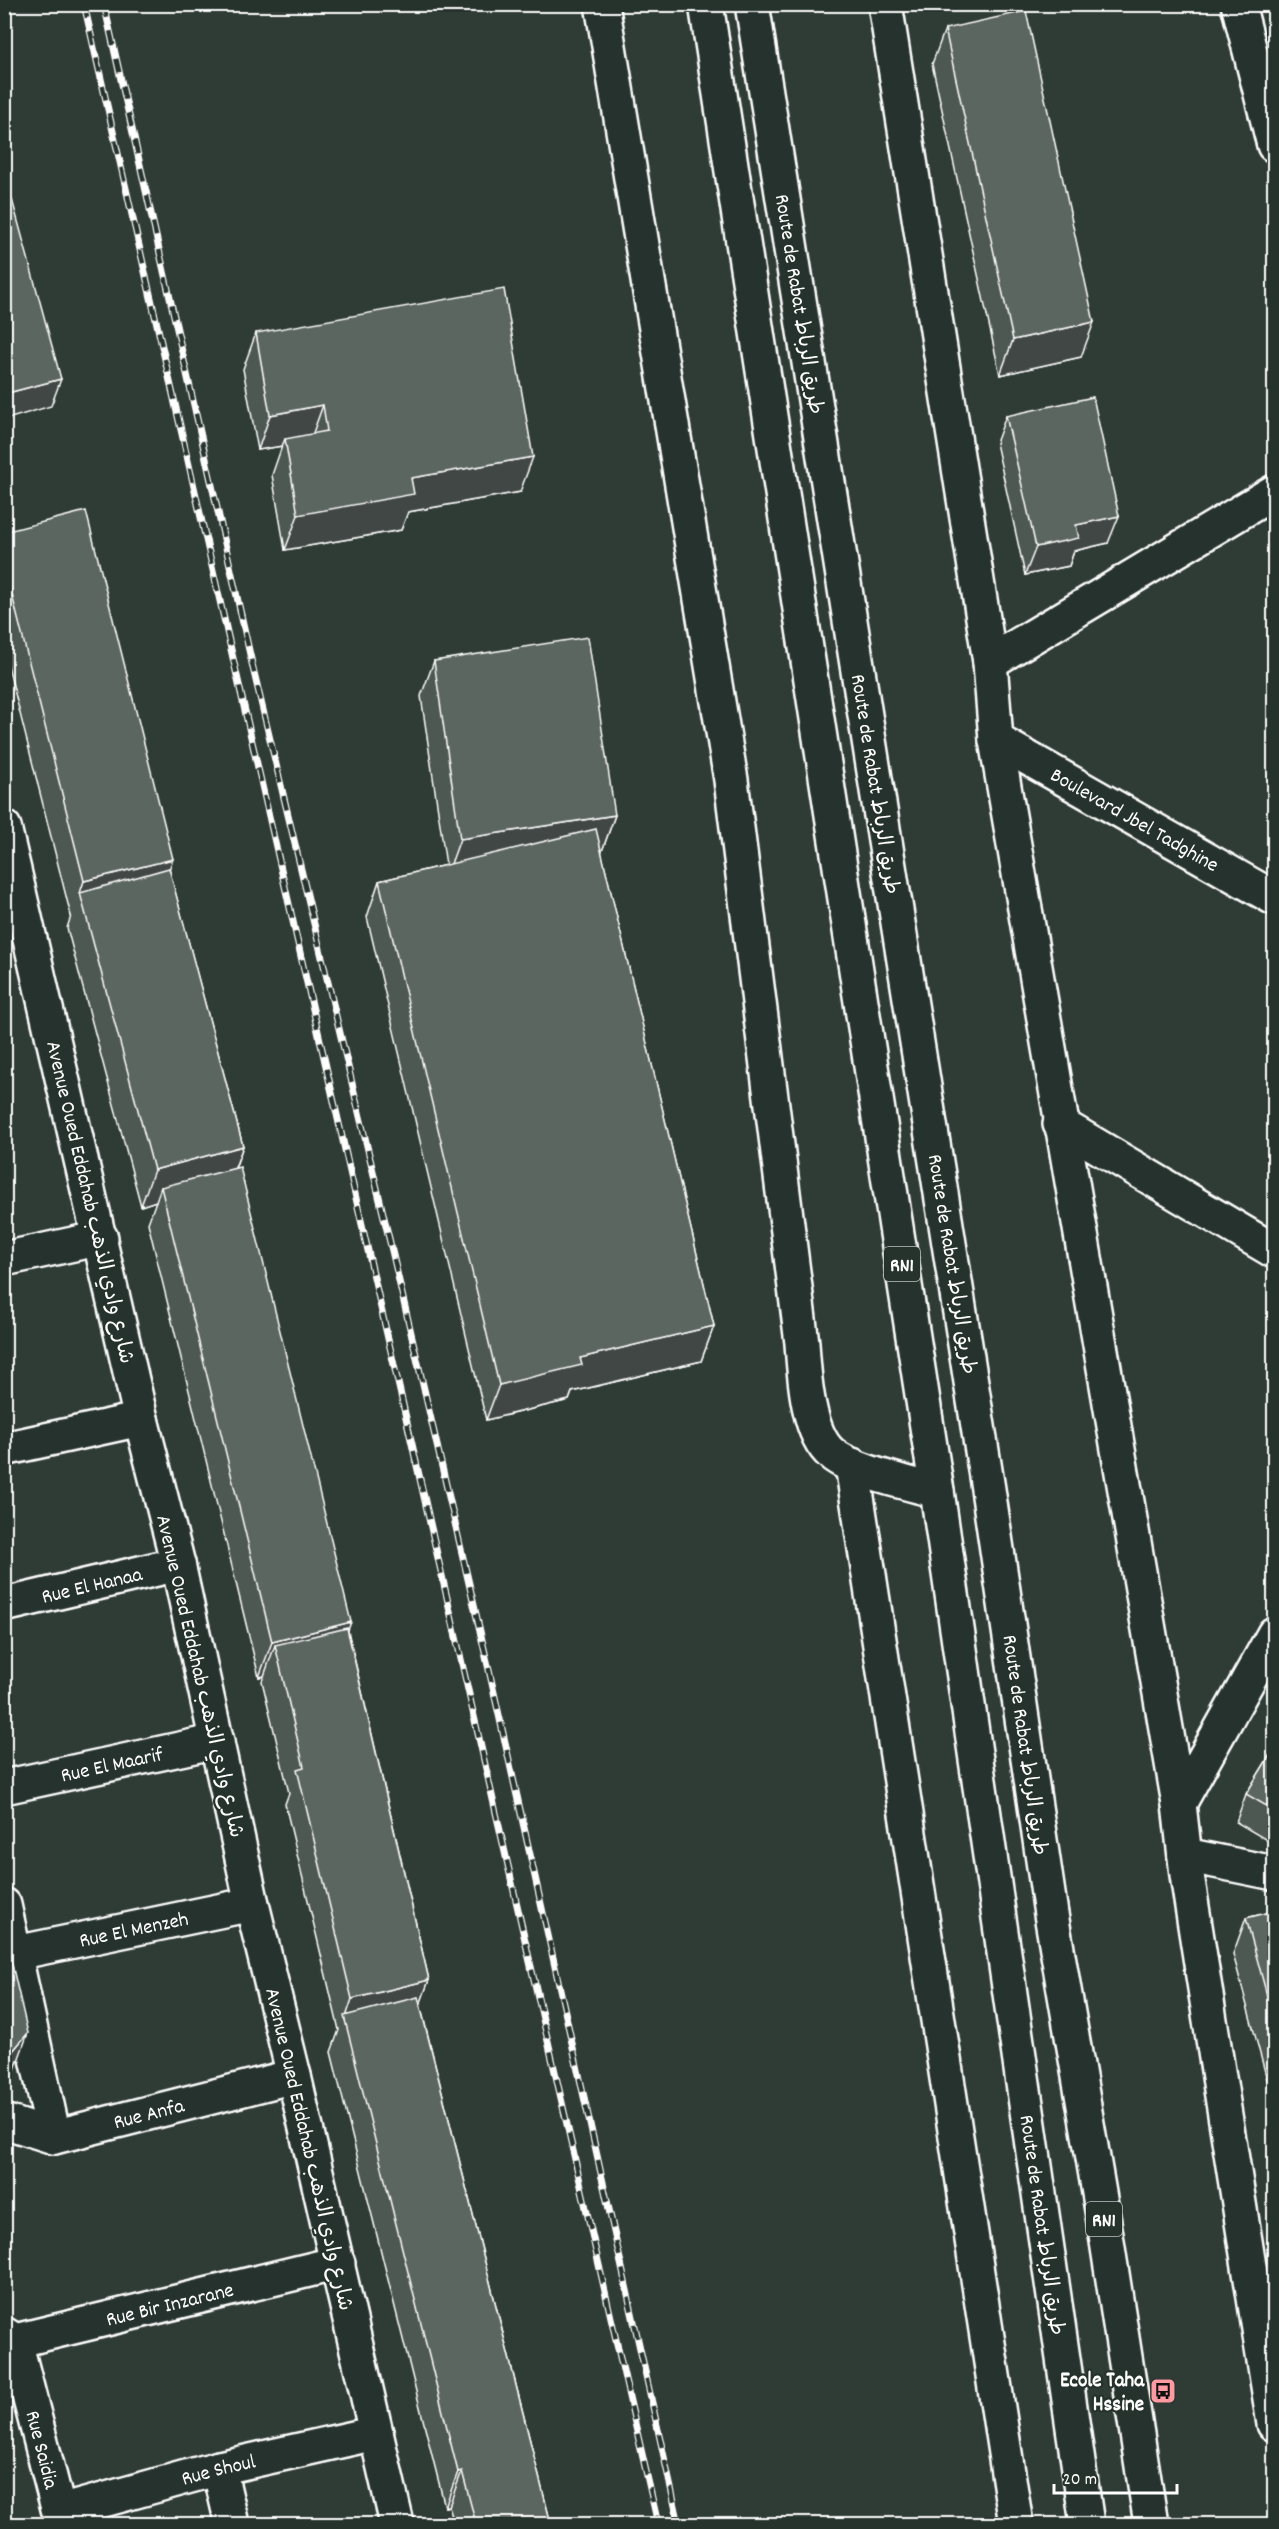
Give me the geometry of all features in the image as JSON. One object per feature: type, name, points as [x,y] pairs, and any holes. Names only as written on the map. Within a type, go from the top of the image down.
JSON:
[{"type":"street","points":[[602,4],[731,780],[802,1343],[804,1382],[815,1428],[831,1453],[852,1465],[937,1491]]},
{"type":"street","name":"Route de Rabat طريق الرباط","points":[[706,4],[937,1491],[1087,2524]]},
{"type":"street","name":"Route de Rabat طريق الرباط","points":[[752,4],[987,1478],[1051,1914],[1104,2223],[1151,2524]]},
{"type":"street","points":[[885,4],[990,662],[996,740],[1060,1124],[1179,1804],[1185,1855],[1275,2424]]},
{"type":"street","points":[[1238,4],[1275,145]]},
{"type":"street","points":[[990,662],[1275,492]]},
{"type":"street","name":"Boulevard Jbel Tadghine","points":[[996,740],[1275,898]]},
{"type":"street","name":"Avenue Oued Eddahab شارع وادي الذهب","points":[[4,827],[10,880],[100,1238],[141,1419],[178,1564],[252,1904],[338,2263],[397,2524]]},
{"type":"street","points":[[1060,1124],[1275,1251]]},
{"type":"street","points":[[4,1259],[100,1238]]},
{"type":"street","points":[[4,1449],[141,1419]]},
{"type":"street","points":[[852,1465],[1016,2524]]},
{"type":"street","name":"Rue El Hanaa","points":[[4,1605],[178,1564]]},
{"type":"street","points":[[1179,1804],[1275,1634]]},
{"type":"street","name":"Rue El Maarif","points":[[4,1787],[217,1741]]},
{"type":"street","points":[[1185,1855],[1275,1873]]},
{"type":"street","name":"Rue El Menzeh","points":[[16,1953],[252,1904]]},
{"type":"street","points":[[4,1905],[54,2137],[4,2121]]},
{"type":"street","name":"Rue Anfa","points":[[54,2137],[294,2076]]},
{"type":"street","name":"Rue Bir Inzarane","points":[[10,2337],[338,2263]]},
{"type":"street","name":"Rue Saidia","points":[[10,2337],[61,2518]]},
{"type":"street","name":"Rue Shoul","points":[[61,2518],[219,2468],[376,2433]]},
{"type":"street","points":[[219,2468],[232,2524]]},
{"type":"building","points":[[1026,11],[1094,322],[1013,340],[945,29]]},
{"type":"building","points":[[4,170],[61,379],[4,394]]},
{"type":"building","points":[[504,289],[533,457],[411,478],[414,494],[298,515],[285,439],[327,431],[323,405],[270,415],[256,333]]},
{"type":"building","points":[[1093,397],[1119,516],[1076,525],[1079,538],[1036,547],[1006,416]]},
{"type":"building","points":[[86,511],[173,859],[84,881],[4,563],[4,532]]},
{"type":"building","points":[[588,637],[615,815],[460,839],[434,661]]},
{"type":"building","points":[[596,829],[714,1326],[580,1358],[582,1365],[499,1385],[379,881]]},
{"type":"building","points":[[169,868],[243,1146],[154,1170],[80,893]]},
{"type":"building","points":[[240,1167],[351,1622],[272,1642],[161,1187]]},
{"type":"building","points":[[347,1628],[429,1980],[352,1999],[297,1769],[304,1767],[275,1645]]},
{"type":"building","points":[[1275,1747],[1275,1811],[1246,1794]]},
{"type":"building","points":[[1275,1911],[1275,2025],[1246,1918]]},
{"type":"building","points":[[4,1930],[28,2033],[6,2059],[4,2059]]},
{"type":"building","points":[[418,1997],[551,2524],[476,2524],[462,2471],[458,2472],[344,2016]]},
{"type":"building","points":[[4,2391],[8,2407],[4,2408]]},
{"type":"railway","points":[[84,4],[658,2524]]},
{"type":"railway","points":[[104,4],[253,668],[489,1670],[679,2524]]},
{"type":"place","name":"Ecole Taha Hssine","points":[[1163,2391]]}]
